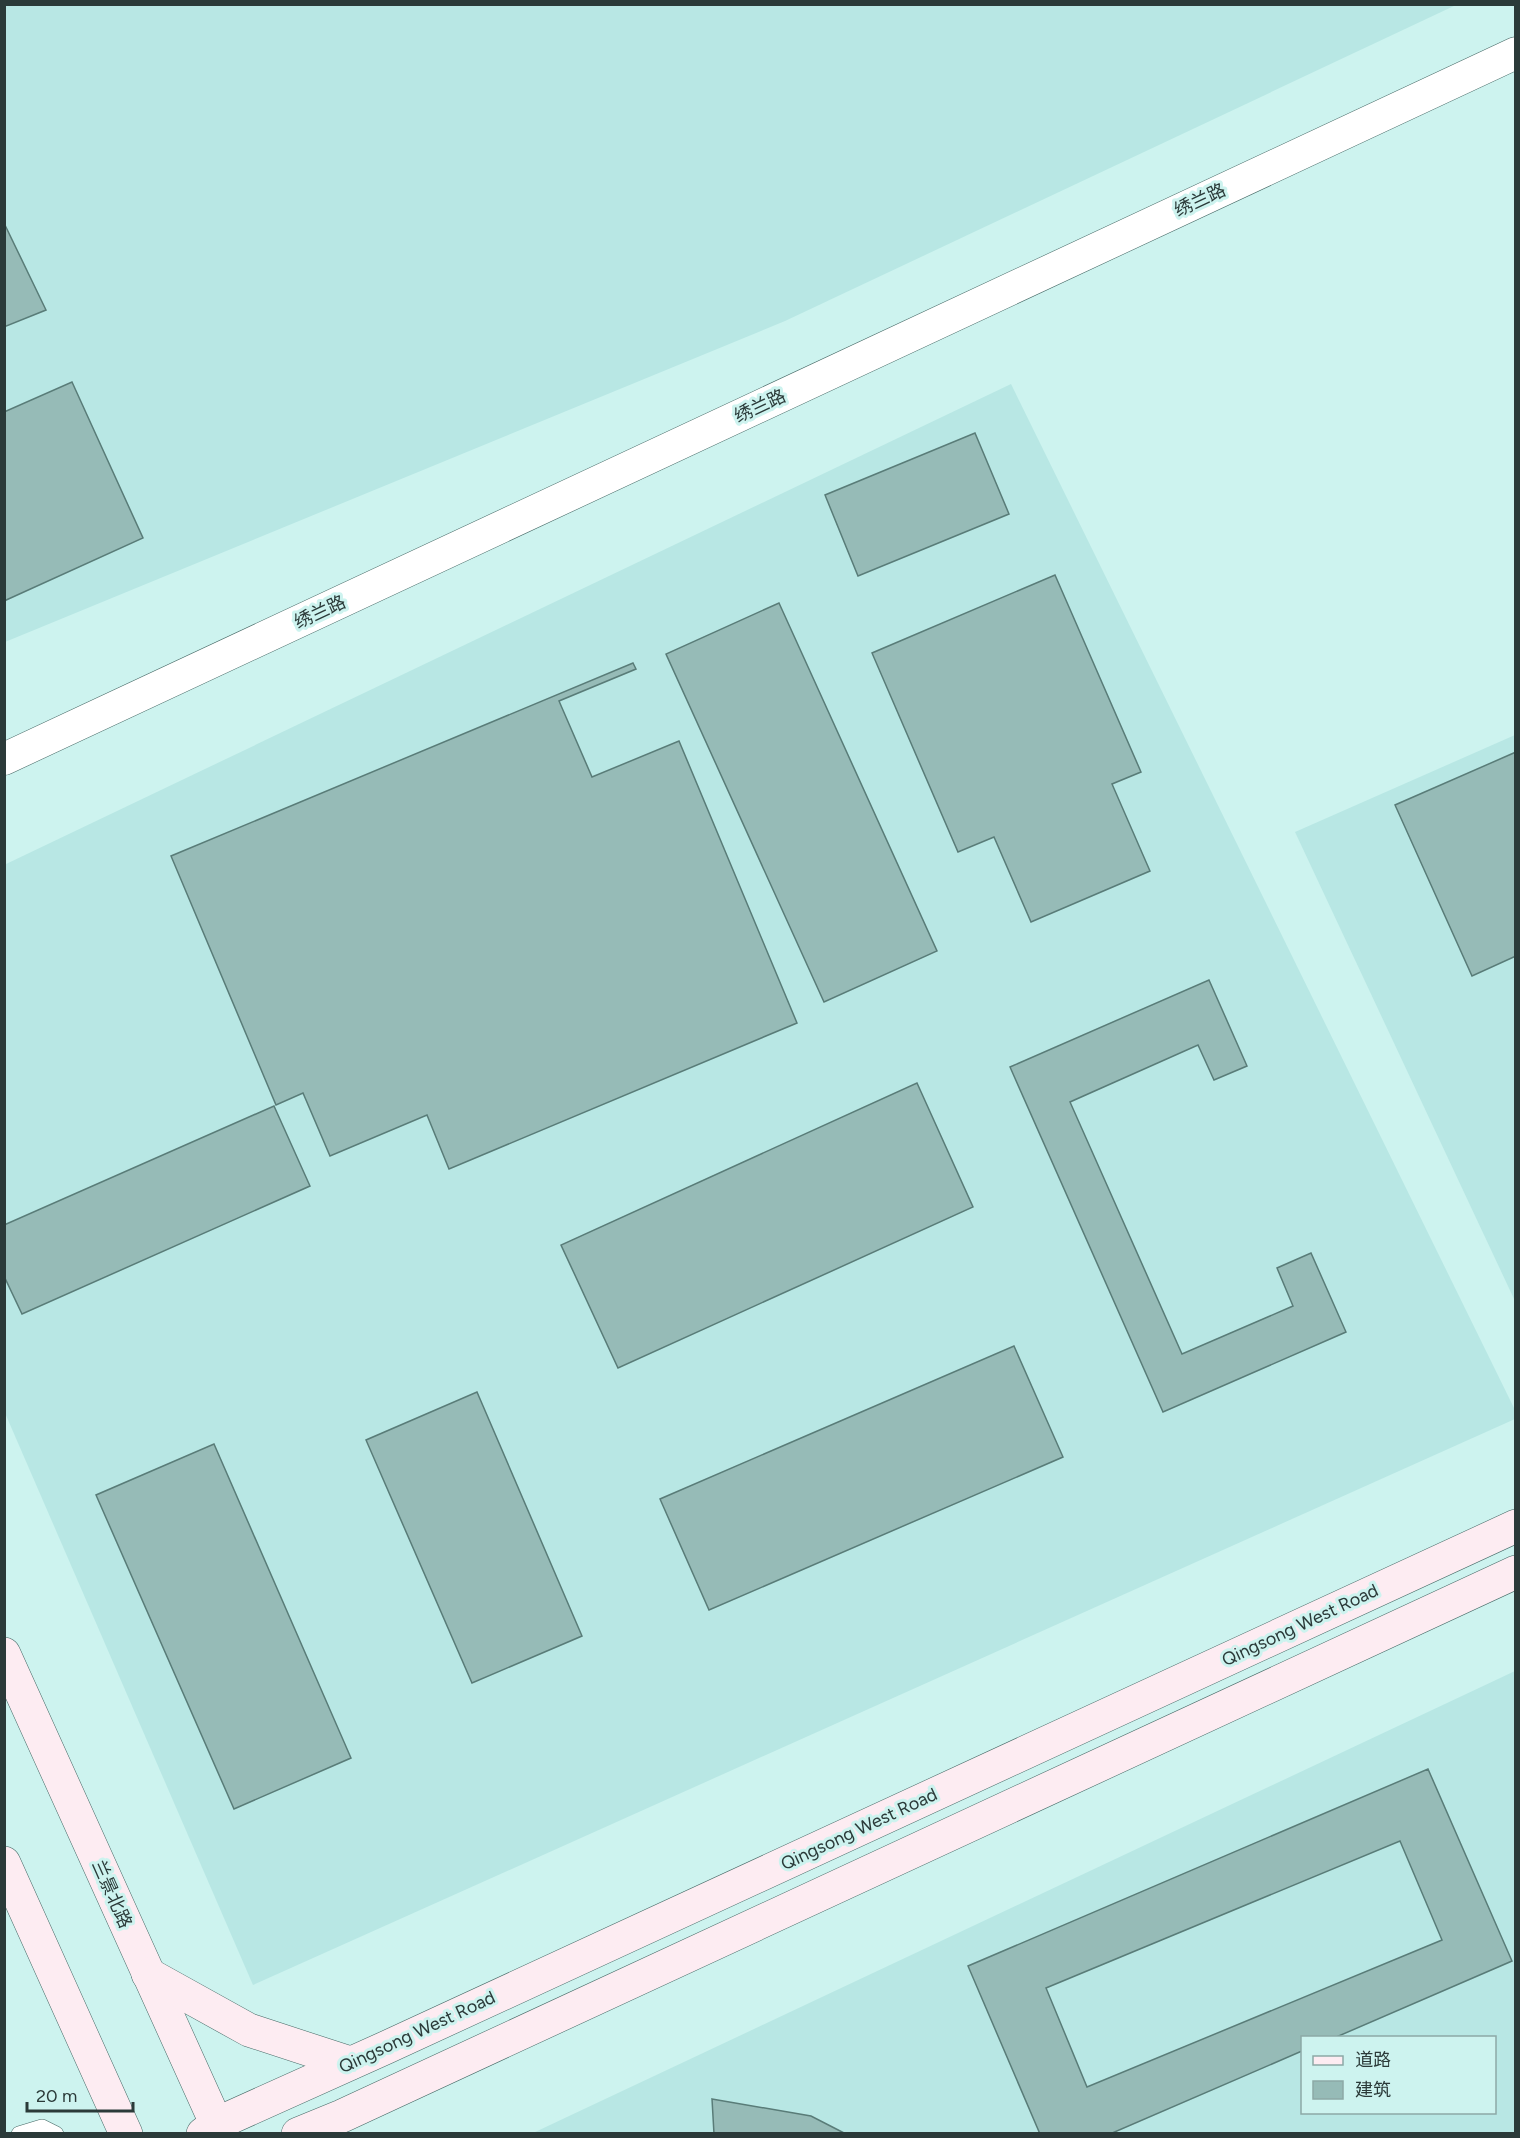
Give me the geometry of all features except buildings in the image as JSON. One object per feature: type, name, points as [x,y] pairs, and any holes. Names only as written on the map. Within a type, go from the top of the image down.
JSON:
[{"type":"main road","name":"Qingsong West Road","points":[[213,2130],[350,2063],[1515,1526]]},
{"type":"main road","points":[[298,2133],[338,2125],[1515,1572]]},
{"type":"main road","name":"兰景北路","points":[[4,1654],[148,1974],[213,2130]]},
{"type":"main road","points":[[4,1863],[126,2133]]},
{"type":"main road","points":[[148,1974],[249,2030],[350,2063]]},
{"type":"street","name":"绣兰路","points":[[4,759],[1515,53]]},
{"type":"lane","points":[[19,2133],[42,2127],[56,2133]]},
{"type":"shaded area","points":[[5,5],[1456,5],[785,321],[5,642]]},
{"type":"shaded area","points":[[1011,384],[1515,1410],[1515,1419],[253,1985],[5,1413],[4,865]]},
{"type":"shaded area","points":[[1515,735],[1515,1301],[1295,832]]},
{"type":"shaded area","points":[[1515,1671],[1515,2133],[533,2133]]}]
